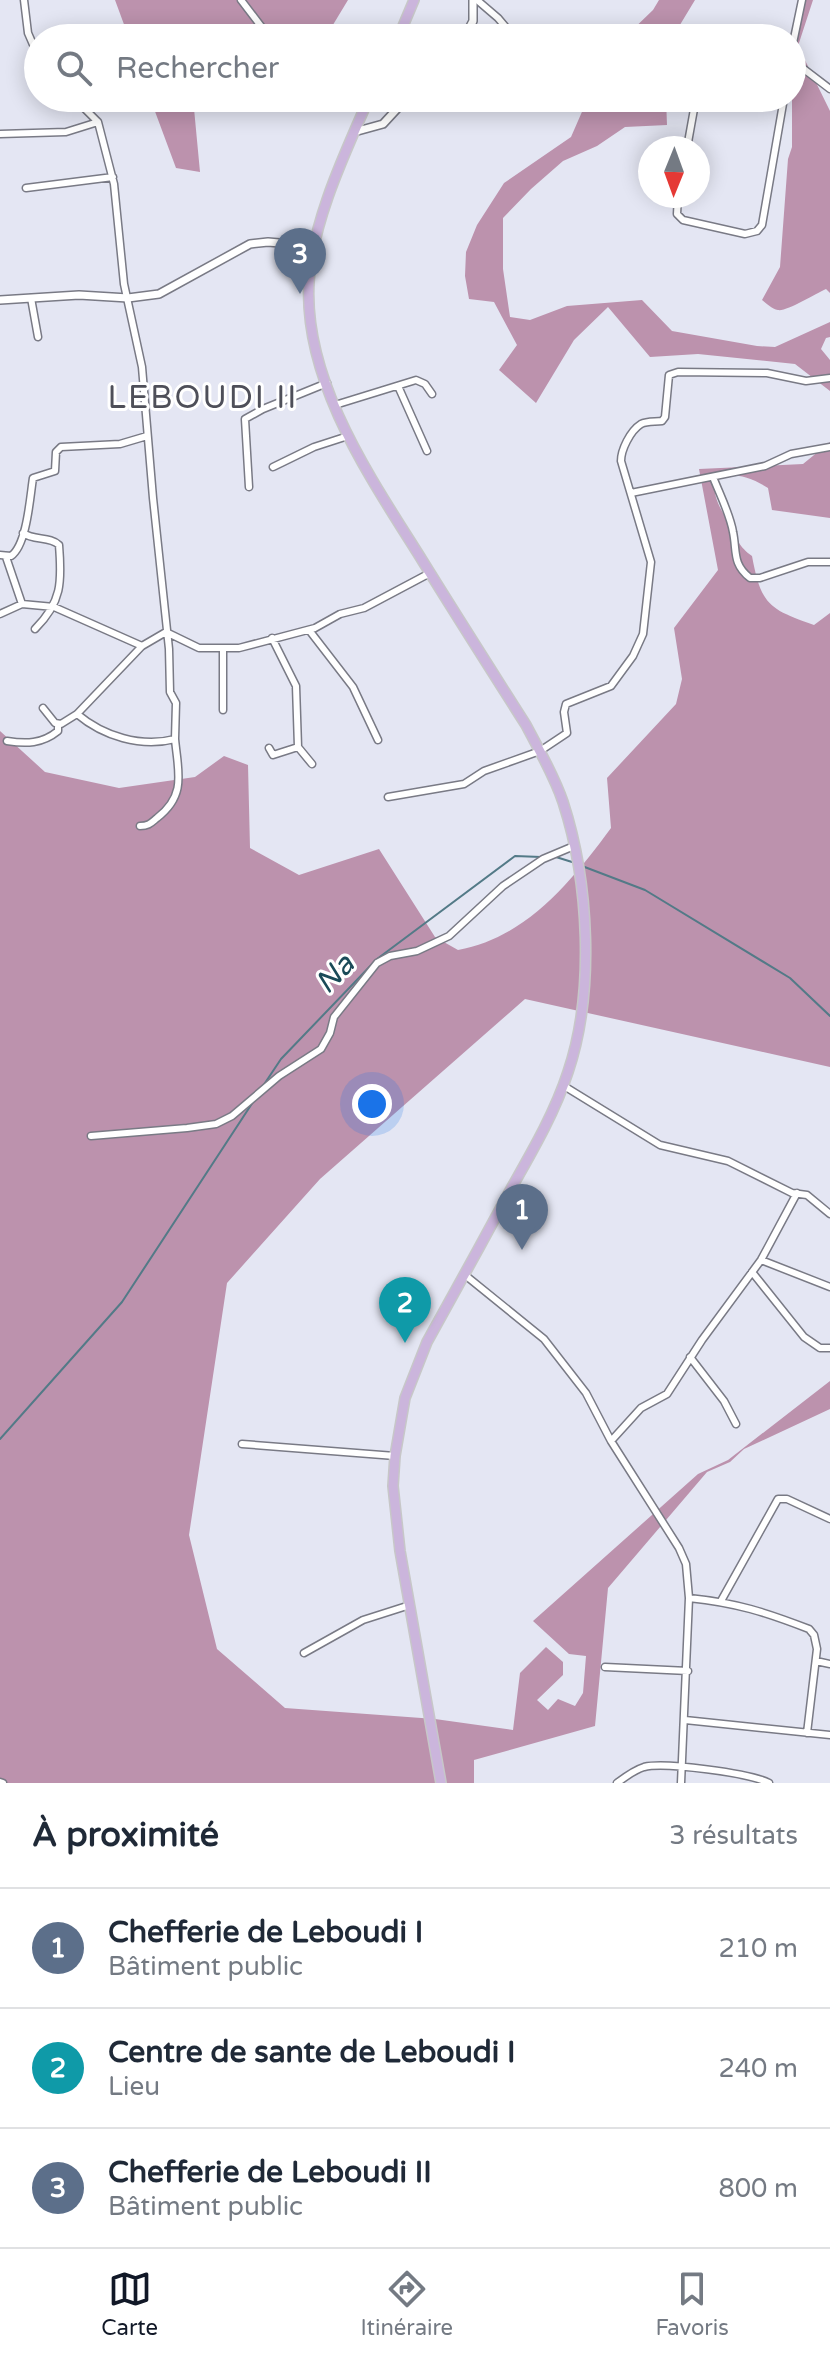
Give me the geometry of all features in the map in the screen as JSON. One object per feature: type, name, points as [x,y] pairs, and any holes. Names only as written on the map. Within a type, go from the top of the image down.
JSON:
[{"type":"main road","points":[[404,24],[414,0]]},
{"type":"main road","points":[[363,112],[314,246],[308,286],[314,338],[335,405],[365,469],[540,751],[562,798],[574,846],[582,900],[586,989],[575,1049],[564,1086],[543,1131],[415,1368],[405,1398],[395,1456],[394,1513],[441,1783]]},
{"type":"street","points":[[24,0],[27,24]]},
{"type":"street","points":[[241,0],[259,24]]},
{"type":"street","points":[[471,24],[475,0]]},
{"type":"street","points":[[475,0],[503,24]]},
{"type":"street","points":[[797,24],[802,0]]},
{"type":"street","points":[[806,71],[830,89]]},
{"type":"street","points":[[88,112],[98,122],[113,177],[124,284],[142,367],[169,649],[170,692],[176,703],[175,739],[180,789],[169,809],[147,826],[140,826]]},
{"type":"street","points":[[354,132],[383,124],[394,112]]},
{"type":"street","points":[[689,136],[693,112]]},
{"type":"street","points":[[677,208],[677,214],[683,220],[745,234],[757,231],[762,225],[782,112]]},
{"type":"street","points":[[0,134],[66,132],[98,122]]},
{"type":"street","points":[[26,188],[113,177]]},
{"type":"street","points":[[0,300],[79,295],[128,298],[168,291],[250,244],[268,242],[314,246]]},
{"type":"street","points":[[31,298],[38,337]]},
{"type":"street","points":[[388,797],[464,784],[484,771],[540,751],[567,733],[566,704],[611,686],[639,645],[651,562],[621,461],[622,451],[637,427],[644,422],[662,421],[665,417],[668,379],[672,373],[767,373],[806,381],[830,378]]},
{"type":"street","points":[[335,405],[421,380],[432,394]]},
{"type":"street","points":[[249,487],[245,419],[327,383]]},
{"type":"street","points":[[398,386],[427,451]]},
{"type":"street","points":[[22,604],[3,556],[15,554],[23,533],[33,478],[55,471],[56,452],[61,447],[120,444],[147,436]]},
{"type":"street","points":[[273,467],[314,447],[348,436]]},
{"type":"street","points":[[631,493],[769,465],[791,454],[830,447]]},
{"type":"street","points":[[713,477],[733,532],[733,548],[740,567],[750,578],[760,578],[808,562],[830,562]]},
{"type":"street","points":[[23,533],[53,540],[59,545],[60,592],[54,607],[35,629]]},
{"type":"street","points":[[166,632],[194,646],[239,648],[309,630],[340,614],[364,608],[430,573]]},
{"type":"street","points":[[0,614],[22,604],[54,607],[142,646]]},
{"type":"street","points":[[309,630],[353,687],[378,740]]},
{"type":"street","points":[[58,724],[77,714],[142,646],[166,632]]},
{"type":"street","points":[[272,638],[296,686],[298,747],[312,764]]},
{"type":"street","points":[[223,649],[223,710]]},
{"type":"street","points":[[7,741],[25,744],[48,739],[58,731],[58,724],[43,708]]},
{"type":"street","points":[[77,714],[90,725],[115,736],[157,744],[175,739]]},
{"type":"street","points":[[269,748],[273,755],[298,747]]},
{"type":"street","points":[[91,1136],[216,1124],[232,1116],[279,1076],[321,1049],[334,1017],[377,963],[390,956],[417,951],[449,936],[503,886],[543,859],[574,846]]},
{"type":"street","points":[[564,1086],[660,1145],[728,1161],[807,1195],[830,1214]]},
{"type":"street","points":[[611,1441],[641,1408],[667,1394],[690,1357],[761,1260],[797,1193]]},
{"type":"street","points":[[761,1260],[830,1287]]},
{"type":"street","points":[[752,1272],[804,1337],[820,1348],[830,1348]]},
{"type":"street","points":[[465,1275],[544,1339],[586,1393],[611,1441],[686,1564],[688,1671],[681,1783]]},
{"type":"street","points":[[690,1357],[724,1401],[736,1424]]},
{"type":"street","points":[[242,1444],[395,1456]]},
{"type":"street","points":[[721,1601],[778,1499],[787,1499],[830,1519]]},
{"type":"street","points":[[689,1598],[721,1601],[761,1611],[809,1629],[817,1641],[807,1733]]},
{"type":"street","points":[[304,1653],[363,1620],[410,1605]]},
{"type":"street","points":[[816,1661],[830,1664]]},
{"type":"street","points":[[605,1667],[688,1671]]},
{"type":"street","points":[[685,1720],[830,1735]]},
{"type":"street","points":[[617,1783],[644,1767],[734,1773],[769,1783]]},
{"type":"shaded area","points":[[115,0],[348,0],[333,24],[124,24]]},
{"type":"shaded area","points":[[659,0],[695,0],[680,24],[638,24]]},
{"type":"shaded area","points":[[804,0],[813,0],[805,24],[797,24]]},
{"type":"shaded area","points":[[806,62],[830,111],[830,293],[826,289],[794,306],[778,310],[762,300],[780,267],[788,159],[792,147],[792,112],[806,112]]},
{"type":"shaded area","points":[[155,112],[194,112],[200,172],[176,168]]},
{"type":"shaded area","points":[[582,112],[667,112],[667,125],[625,127],[597,146],[563,161],[503,218],[503,269],[510,317],[530,320],[567,306],[642,300],[672,331],[775,347],[830,322],[830,337],[826,338],[821,349],[830,360],[830,391],[795,364],[698,354],[650,357],[608,307],[574,340],[536,403],[499,370],[517,345],[494,302],[469,299],[465,276],[466,252],[477,225],[504,183],[571,137]]},
{"type":"shaded area","points":[[830,442],[830,518],[772,510],[768,488],[748,478],[735,475],[714,477],[714,484],[720,508],[739,542],[752,556],[759,585],[770,603],[814,625],[830,613],[830,1067],[525,999],[320,1179],[227,1283],[189,1535],[217,1649],[285,1708],[435,1719],[513,1730],[520,1673],[546,1647],[563,1662],[563,1675],[537,1700],[548,1710],[558,1699],[575,1706],[583,1693],[586,1656],[569,1654],[533,1621],[698,1474],[728,1460],[830,1381],[830,1409],[744,1449],[730,1462],[707,1472],[608,1588],[595,1726],[474,1760],[474,1783],[0,1783],[0,731],[45,772],[119,788],[195,777],[224,756],[248,765],[250,848],[299,875],[379,849],[435,937],[458,950],[482,943],[526,920],[580,868],[611,828],[607,778],[676,704],[682,679],[674,628],[718,570],[699,469],[803,464]]},
{"type":"waterway","name":"Na","points":[[263,1086],[281,1059],[377,959],[515,856],[541,857]]},
{"type":"waterway","name":"Na","points":[[556,857],[572,862]]},
{"type":"waterway","name":"Na","points":[[582,866],[645,890],[790,978],[830,1016]]},
{"type":"waterway","name":"Na","points":[[0,1439],[122,1302],[253,1102]]},
{"type":"place","name":"Chefferie de Leboudi II","points":[[300,294]]},
{"type":"place","name":"Chefferie de Leboudi I","points":[[522,1250]]},
{"type":"place","name":"Centre de sante de Leboudi I","points":[[405,1343]]},
{"type":"district","name":"LEBOUDI II","points":[[203,398]]}]
